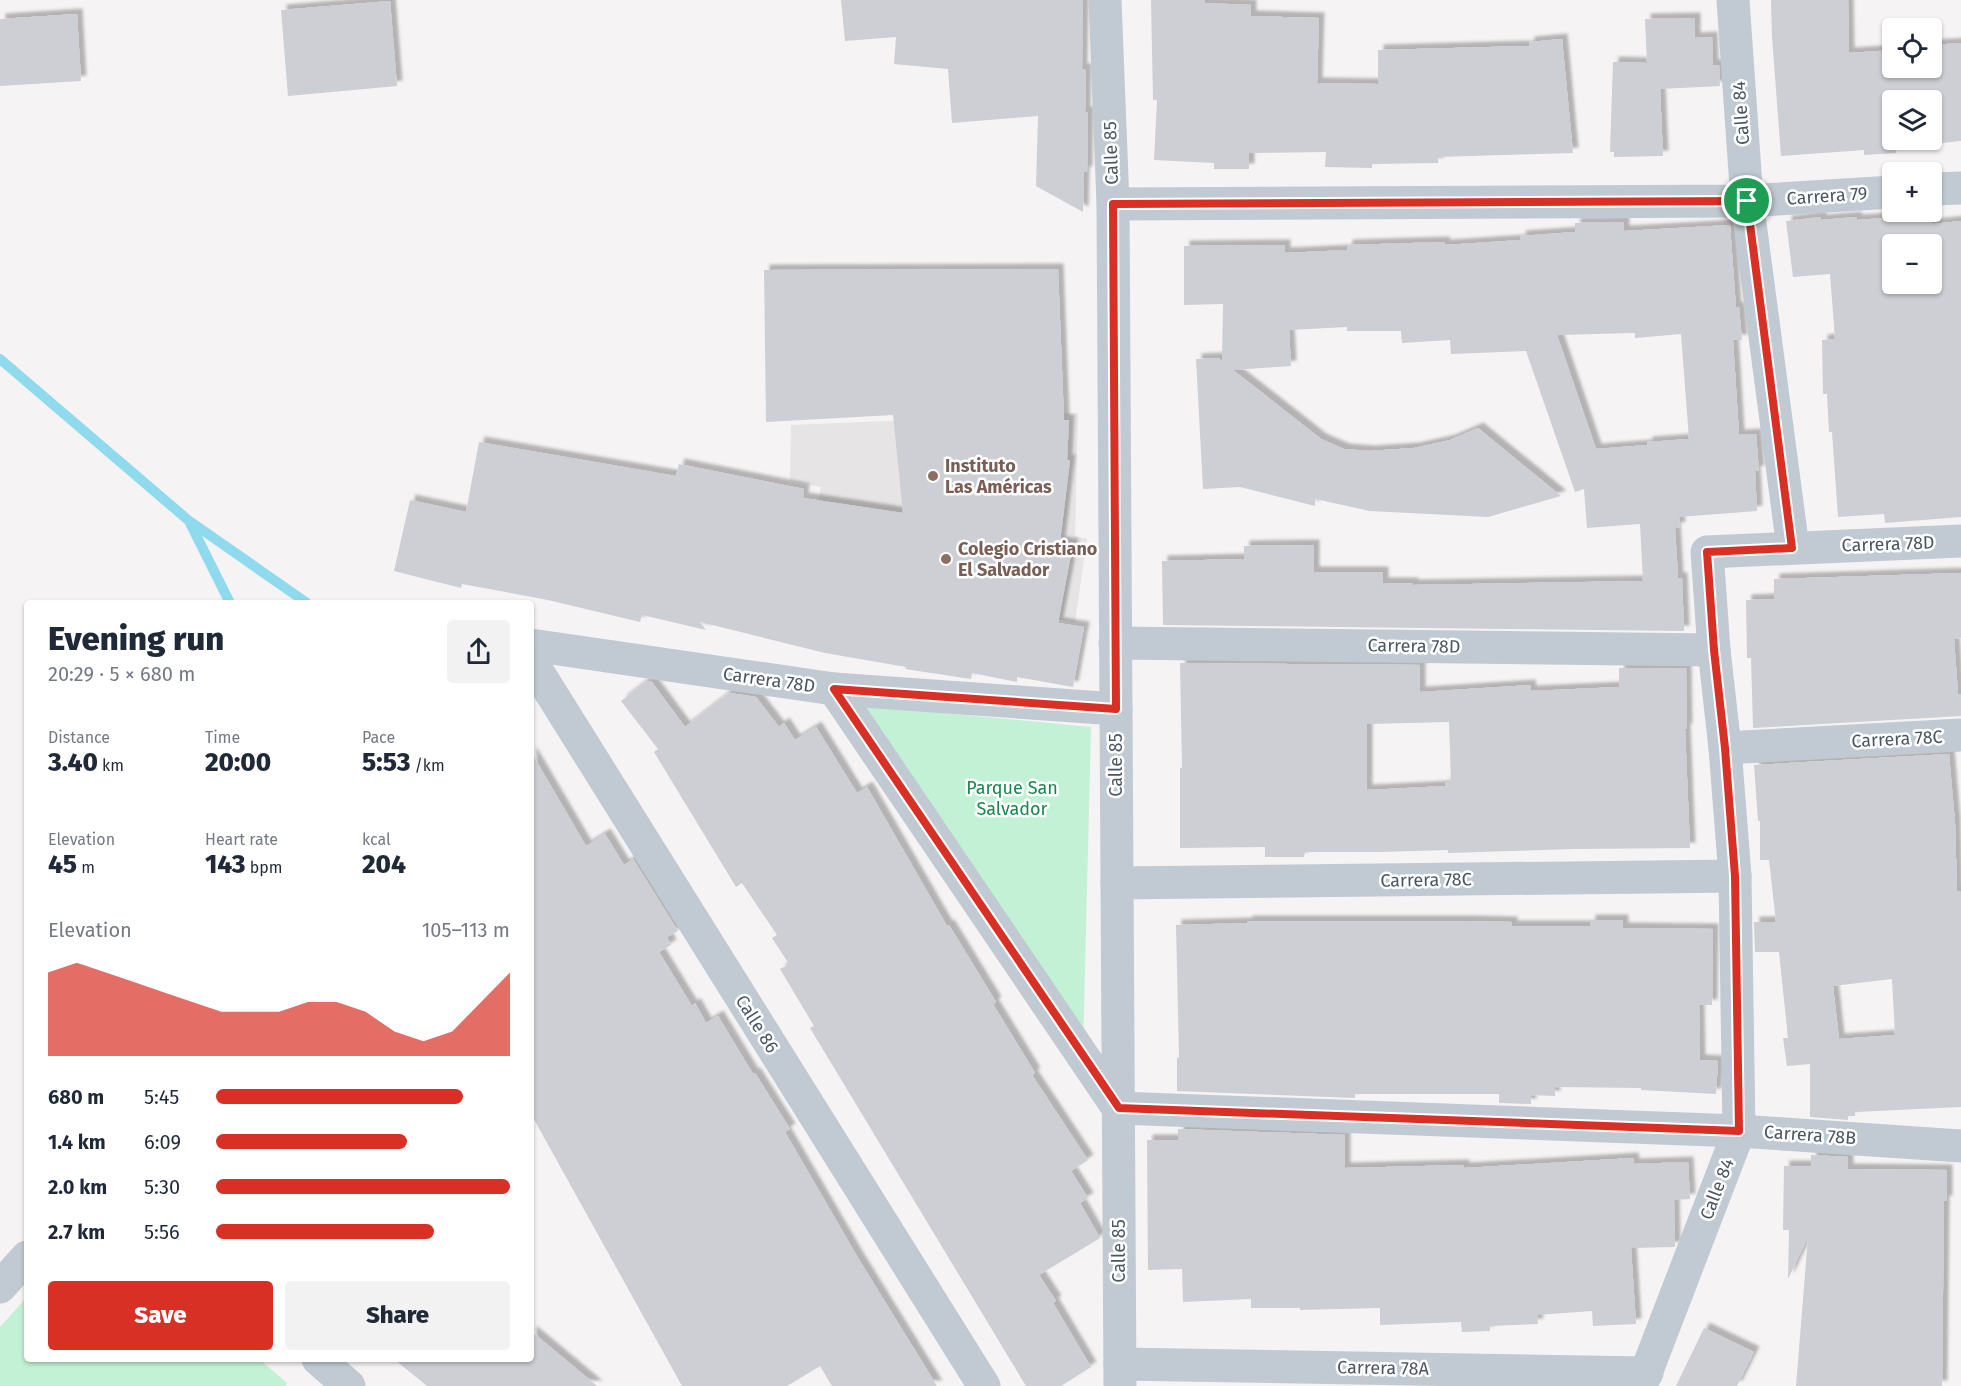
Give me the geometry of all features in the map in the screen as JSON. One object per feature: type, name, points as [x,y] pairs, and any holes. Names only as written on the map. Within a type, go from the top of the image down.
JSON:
[{"type":"street","name":"Calle 85","points":[[1106,0],[1113,204],[1120,1375]]},
{"type":"street","name":"Calle 84","points":[[1733,0],[1747,201],[1792,548]]},
{"type":"street","points":[[1942,189],[1961,188]]},
{"type":"street","name":"Carrera 79","points":[[1113,204],[1747,201],[1882,193]]},
{"type":"street","name":"Carrera 78D","points":[[1707,552],[1961,541]]},
{"type":"street","name":"Calle 84","points":[[1644,1379],[1739,1131],[1735,876],[1707,552]]},
{"type":"street","name":"Carrera 78D","points":[[1115,643],[1714,650]]},
{"type":"street","name":"Carrera 78D","points":[[534,645],[834,689],[1116,709]]},
{"type":"street","name":"Calle 86","points":[[534,666],[984,1386]]},
{"type":"street","points":[[834,689],[1119,1108]]},
{"type":"street","name":"Carrera 78C","points":[[1725,748],[1961,735]]},
{"type":"street","name":"Carrera 78C","points":[[1117,883],[1735,876]]},
{"type":"street","name":"Carrera 78B","points":[[1119,1108],[1739,1131],[1961,1146]]},
{"type":"street","points":[[0,1287],[24,1260]]},
{"type":"street","points":[[321,1362],[349,1386]]},
{"type":"street","name":"Carrera 78A","points":[[1120,1375],[1644,1379]]},
{"type":"shaded area","points":[[1078,413],[1075,536],[1087,539],[1075,622],[803,578],[821,487],[790,481],[791,425]]},
{"type":"green space","name":"Parque San Salvador","points":[[860,705],[1091,727],[1083,1051]]},
{"type":"green space","points":[[24,1300],[24,1362],[262,1362],[287,1383],[286,1386],[0,1386],[0,1327]]},
{"type":"building","points":[[841,0],[1083,0],[1082,69],[1086,69],[1085,112],[1088,112],[1087,172],[1084,172],[1083,212],[1036,186],[1038,116],[952,123],[948,69],[894,64],[896,37],[845,41]]},
{"type":"building","points":[[1151,0],[1205,0],[1205,3],[1251,5],[1251,16],[1319,18],[1317,83],[1378,84],[1378,50],[1529,46],[1529,42],[1562,39],[1573,153],[1438,157],[1438,163],[1372,164],[1372,168],[1325,167],[1326,152],[1249,153],[1249,169],[1214,169],[1214,163],[1154,160],[1157,100],[1153,100]]},
{"type":"building","points":[[1771,0],[1848,0],[1849,53],[1882,51],[1882,78],[1942,78],[1942,44],[1961,43],[1961,141],[1942,143],[1942,90],[1882,90],[1882,150],[1896,150],[1896,153],[1864,155],[1864,150],[1781,156]]},
{"type":"building","points":[[390,1],[397,86],[288,96],[281,10]]},
{"type":"building","points":[[77,14],[81,81],[0,86],[0,19]]},
{"type":"building","points":[[1695,18],[1695,38],[1712,37],[1713,65],[1719,65],[1720,86],[1660,89],[1663,156],[1614,157],[1614,152],[1610,152],[1613,62],[1647,63],[1645,19]]},
{"type":"building","points":[[1821,217],[1821,220],[1856,217],[1857,220],[1882,218],[1882,222],[1932,222],[1932,224],[1961,221],[1961,517],[1885,523],[1884,514],[1838,517],[1832,432],[1829,432],[1827,394],[1823,394],[1822,340],[1835,339],[1830,274],[1793,277],[1786,221]]},
{"type":"building","points":[[1624,222],[1624,231],[1730,225],[1736,308],[1739,307],[1742,340],[1733,340],[1739,435],[1756,434],[1759,471],[1755,471],[1757,511],[1679,517],[1680,527],[1675,528],[1678,578],[1682,578],[1684,631],[1163,625],[1162,561],[1244,559],[1244,546],[1314,545],[1314,572],[1383,572],[1383,583],[1413,583],[1413,585],[1643,581],[1640,524],[1587,528],[1584,489],[1575,492],[1526,351],[1451,354],[1450,340],[1402,343],[1401,331],[1347,331],[1347,327],[1289,330],[1291,366],[1233,370],[1321,439],[1344,449],[1369,451],[1414,448],[1450,440],[1478,428],[1561,496],[1488,517],[1370,511],[1315,499],[1315,506],[1240,487],[1203,489],[1196,359],[1218,358],[1222,361],[1223,304],[1184,305],[1184,246],[1285,245],[1285,253],[1347,250],[1347,245],[1444,242],[1445,245],[1521,240],[1520,236],[1575,232],[1575,223]],"holes":[[[1635,333],[1635,338],[1681,334],[1689,439],[1596,449],[1557,335]]]},
{"type":"building","points":[[1058,269],[1064,420],[1069,420],[1067,460],[1070,460],[1060,542],[1073,544],[1058,623],[1084,627],[1073,687],[1017,677],[1017,682],[972,673],[971,679],[905,669],[906,667],[825,653],[700,622],[706,630],[642,615],[640,622],[548,600],[462,584],[461,588],[394,571],[410,500],[466,512],[479,442],[676,476],[679,464],[804,489],[803,498],[903,513],[893,415],[766,422],[764,270]]},
{"type":"building","points":[[1961,573],[1961,638],[1954,639],[1958,694],[1961,694],[1961,716],[1753,728],[1751,658],[1747,658],[1746,600],[1774,599],[1774,579]]},
{"type":"building","points":[[1180,663],[1420,665],[1420,692],[1530,685],[1531,691],[1619,687],[1619,668],[1686,668],[1687,729],[1685,729],[1690,848],[1448,853],[1448,850],[1305,852],[1304,857],[1265,857],[1265,847],[1180,848],[1180,768],[1182,768]],"holes":[[[1449,722],[1451,782],[1445,782],[1446,786],[1367,790],[1367,724]]]},
{"type":"building","points":[[647,681],[651,681],[685,727],[729,693],[756,697],[779,727],[784,723],[795,740],[816,727],[857,793],[867,787],[947,926],[949,925],[996,1002],[993,1004],[1035,1073],[1032,1075],[1088,1160],[1071,1171],[1088,1198],[1080,1203],[1100,1238],[1039,1275],[1056,1301],[1053,1303],[1091,1367],[1061,1386],[1026,1386],[810,1028],[814,1026],[780,969],[789,964],[772,938],[777,935],[742,883],[736,887],[654,752],[658,749],[621,701]]},
{"type":"building","points":[[1949,754],[1955,823],[1957,891],[1960,891],[1961,905],[1961,1107],[1855,1112],[1855,1116],[1848,1116],[1848,1120],[1810,1117],[1810,1064],[1787,1066],[1783,1038],[1788,1038],[1779,952],[1755,952],[1754,922],[1776,922],[1769,860],[1760,860],[1760,821],[1758,821],[1754,765]],"holes":[[[1892,979],[1895,1035],[1839,1039],[1833,986]]]},
{"type":"building","points":[[534,757],[586,846],[605,834],[624,865],[633,859],[678,931],[667,937],[671,945],[659,952],[692,1006],[695,1003],[706,1023],[718,1016],[753,1074],[755,1073],[790,1129],[785,1132],[858,1258],[937,1386],[832,1386],[820,1366],[787,1386],[682,1386],[534,1119]]},
{"type":"building","points":[[1590,920],[1623,920],[1623,928],[1713,929],[1712,1005],[1699,1005],[1700,1060],[1718,1061],[1716,1094],[1641,1090],[1641,1088],[1555,1087],[1555,1096],[1531,1095],[1531,1104],[1499,1103],[1499,1094],[1355,1094],[1355,1098],[1177,1091],[1177,1058],[1179,1057],[1176,925],[1247,923],[1247,921],[1467,921],[1512,922],[1512,926],[1590,926]]},
{"type":"building","points":[[1178,1129],[1345,1135],[1345,1168],[1464,1165],[1464,1168],[1633,1158],[1634,1164],[1688,1162],[1690,1199],[1674,1200],[1675,1247],[1631,1248],[1636,1324],[1593,1326],[1592,1311],[1537,1315],[1538,1324],[1490,1326],[1490,1331],[1462,1332],[1461,1322],[1380,1325],[1380,1308],[1300,1310],[1300,1308],[1251,1308],[1251,1299],[1183,1302],[1182,1269],[1148,1270],[1147,1140],[1178,1140]]},
{"type":"building","points":[[1811,1155],[1848,1157],[1848,1169],[1947,1170],[1947,1201],[1944,1201],[1942,1386],[1796,1386],[1808,1237],[1788,1279],[1789,1230],[1783,1230],[1784,1166],[1811,1166]]},
{"type":"building","points":[[1704,1328],[1754,1352],[1737,1386],[1676,1386]]},
{"type":"building","points":[[534,1334],[597,1386],[427,1386],[398,1362],[534,1362]]},
{"type":"waterway","points":[[0,359],[188,520],[303,600]]},
{"type":"waterway","points":[[190,523],[228,600]]},
{"type":"place","name":"Instituto Las Américas","points":[[933,476]]},
{"type":"place","name":"Colegio Cristiano El Salvador","points":[[946,559]]},
{"type":"route","points":[[1747,201],[1792,548],[1707,552],[1735,876],[1739,1131],[1119,1108],[834,689],[1116,709],[1113,204],[1747,201]]}]
